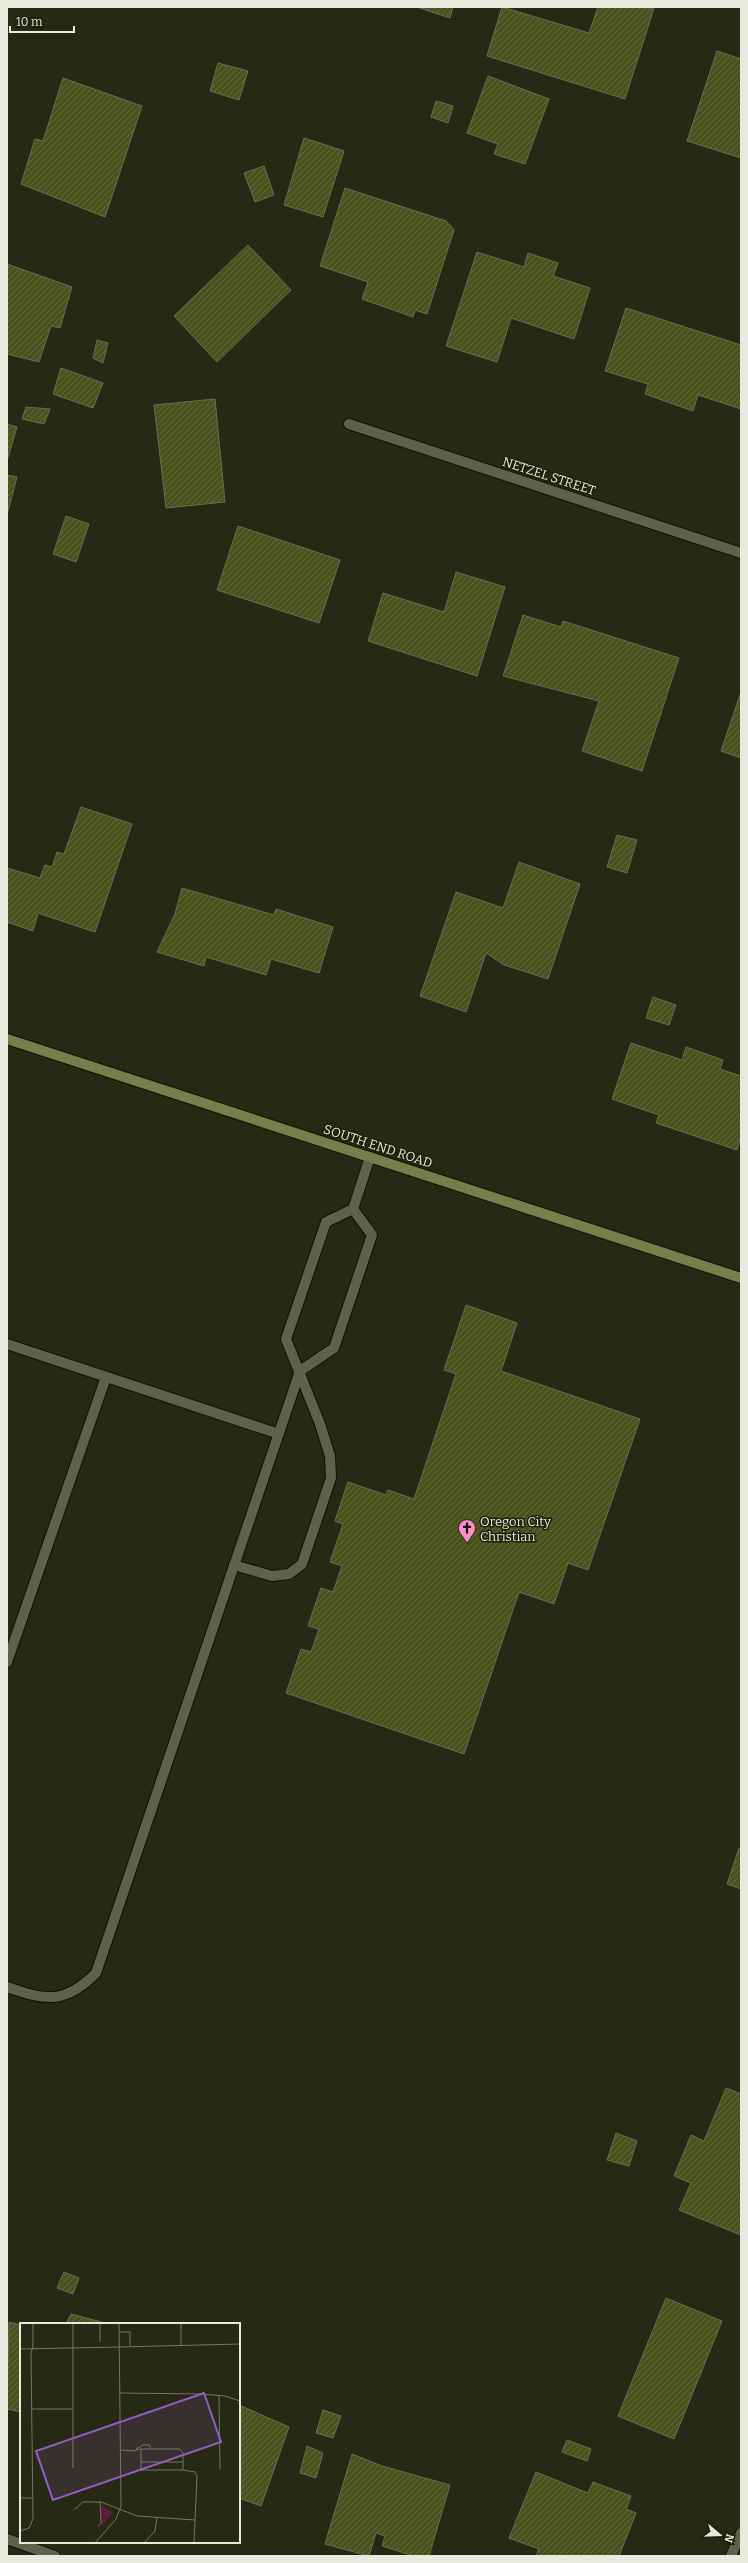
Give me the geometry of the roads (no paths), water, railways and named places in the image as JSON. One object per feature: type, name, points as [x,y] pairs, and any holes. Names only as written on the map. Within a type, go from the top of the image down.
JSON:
[{"type":"main road","name":"SOUTH END ROAD","points":[[7,1039],[741,1278]]},
{"type":"street","name":"NETZEL STREET","points":[[349,424],[741,553]]},
{"type":"street","points":[[234,1565],[272,1576],[289,1574],[302,1564],[331,1478],[330,1456],[300,1371],[286,1339],[326,1222],[353,1209],[370,1157]]},
{"type":"street","points":[[7,1987],[28,1994],[52,1998],[79,1990],[96,1973],[234,1565],[280,1434],[300,1371],[334,1348],[372,1235],[353,1209]]},
{"type":"street","points":[[7,1344],[280,1434]]},
{"type":"street","points":[[7,1662],[106,1376]]},
{"type":"street","points":[[731,2556],[741,2533]]},
{"type":"street","points":[[7,2539],[55,2556]]},
{"type":"place","name":"Oregon City Christian","points":[[467,1543]]}]
